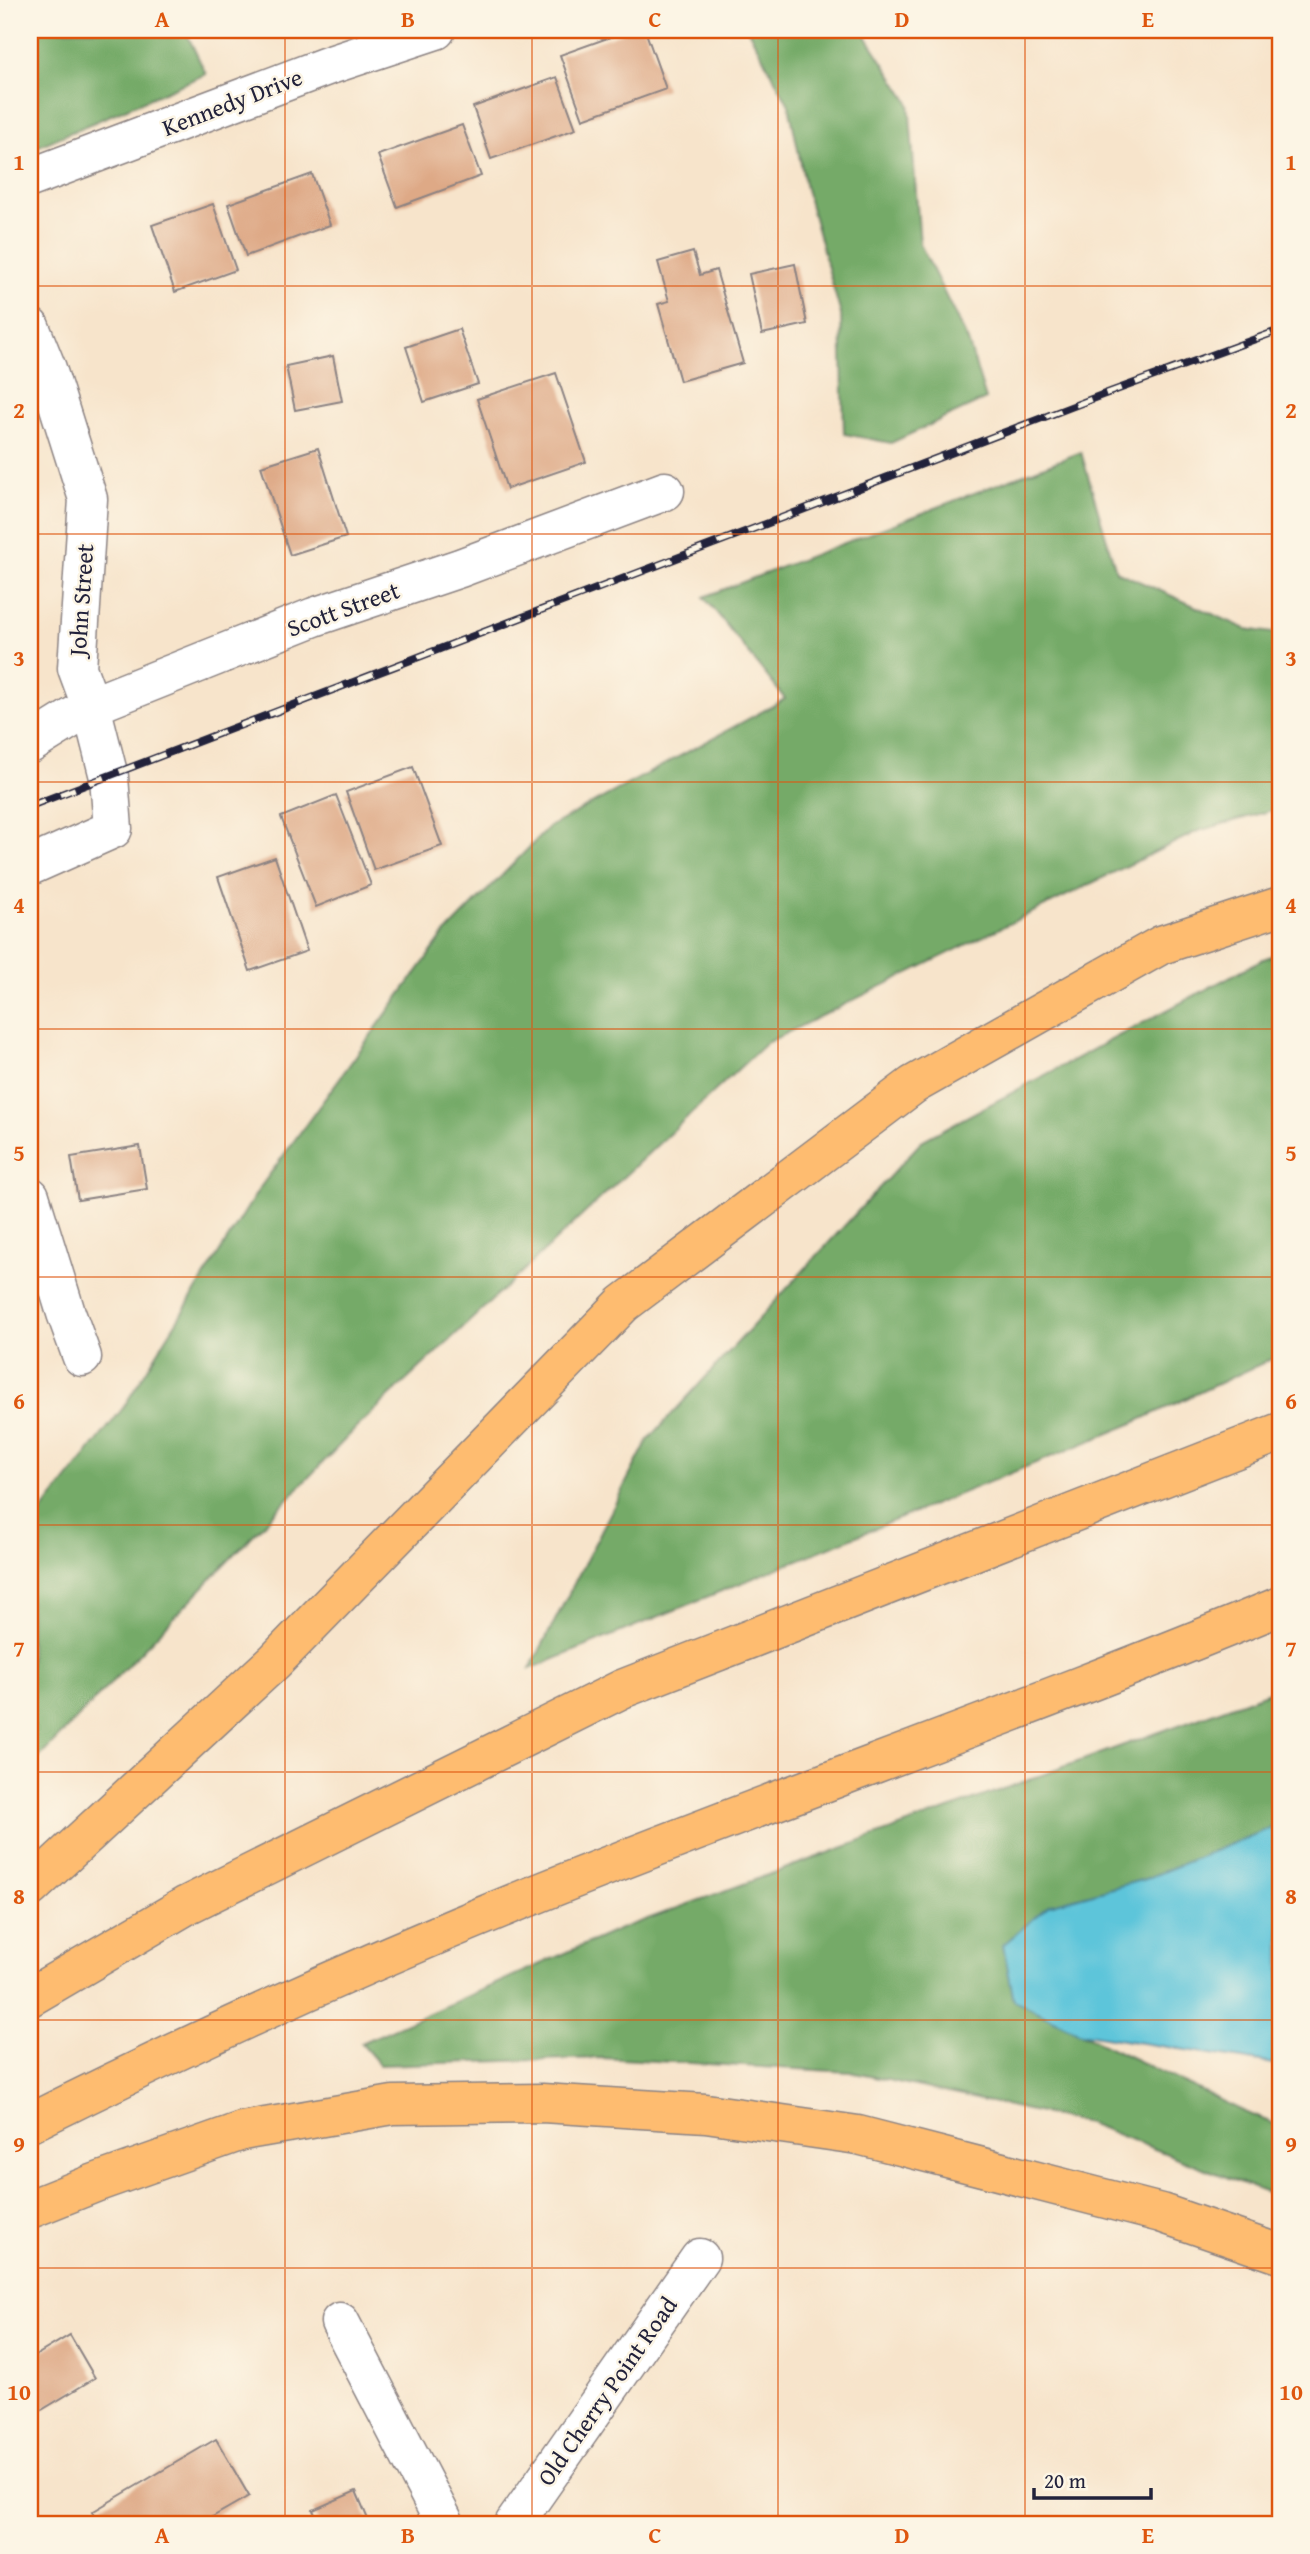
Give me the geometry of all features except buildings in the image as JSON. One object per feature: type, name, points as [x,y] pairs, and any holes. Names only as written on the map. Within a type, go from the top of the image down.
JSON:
[{"type":"highway","points":[[30,1888],[275,1661],[623,1304],[913,1085],[1161,945],[1280,906]]},
{"type":"highway","points":[[30,1997],[187,1905],[622,1689],[1280,1432]]},
{"type":"highway","points":[[30,2123],[254,2015],[411,1945],[546,1890],[1091,1682],[1280,1606]]},
{"type":"highway","points":[[1091,1682],[1280,1630]]},
{"type":"highway","points":[[30,2209],[242,2131],[393,2105],[542,2103],[706,2113],[858,2135],[1161,2213],[1280,2254]]},
{"type":"street","name":"Kennedy Drive","points":[[30,178],[327,66],[436,30]]},
{"type":"street","name":"John Street","points":[[30,327],[47,369],[88,499],[77,668],[91,706],[108,777],[113,829],[30,866]]},
{"type":"street","name":"Scott Street","points":[[30,744],[91,706],[314,617],[460,568],[665,491]]},
{"type":"street","points":[[30,1196],[82,1357]]},
{"type":"street","name":"Old Cherry Point Road","points":[[514,2524],[700,2258]]},
{"type":"street","points":[[340,2322],[445,2524]]},
{"type":"green space","points":[[30,30],[185,30],[206,74],[30,150]]},
{"type":"green space","points":[[748,30],[862,30],[909,102],[920,244],[968,341],[986,399],[891,443],[844,434],[841,315],[806,189],[789,105]]},
{"type":"green space","points":[[1081,452],[1116,571],[1246,629],[1280,634],[1280,808],[1198,831],[766,1043],[358,1426],[30,1767],[30,1527],[123,1408],[259,1189],[443,936],[549,827],[785,699],[704,597]]},
{"type":"green space","points":[[1280,953],[1280,1355],[1129,1425],[530,1669],[648,1440],[923,1140],[1263,959]]},
{"type":"green space","points":[[1280,1688],[1280,1851],[1043,1979],[1080,2033],[1249,2114],[1280,2126],[1280,2198],[1088,2123],[850,2072],[602,2058],[380,2065],[361,2043],[620,1929]]},
{"type":"water","points":[[1280,1824],[1280,2065],[1080,2033],[1014,2000],[1003,1945],[1049,1905],[1145,1879]]},
{"type":"railway","points":[[30,806],[1102,395],[1280,330]]}]
